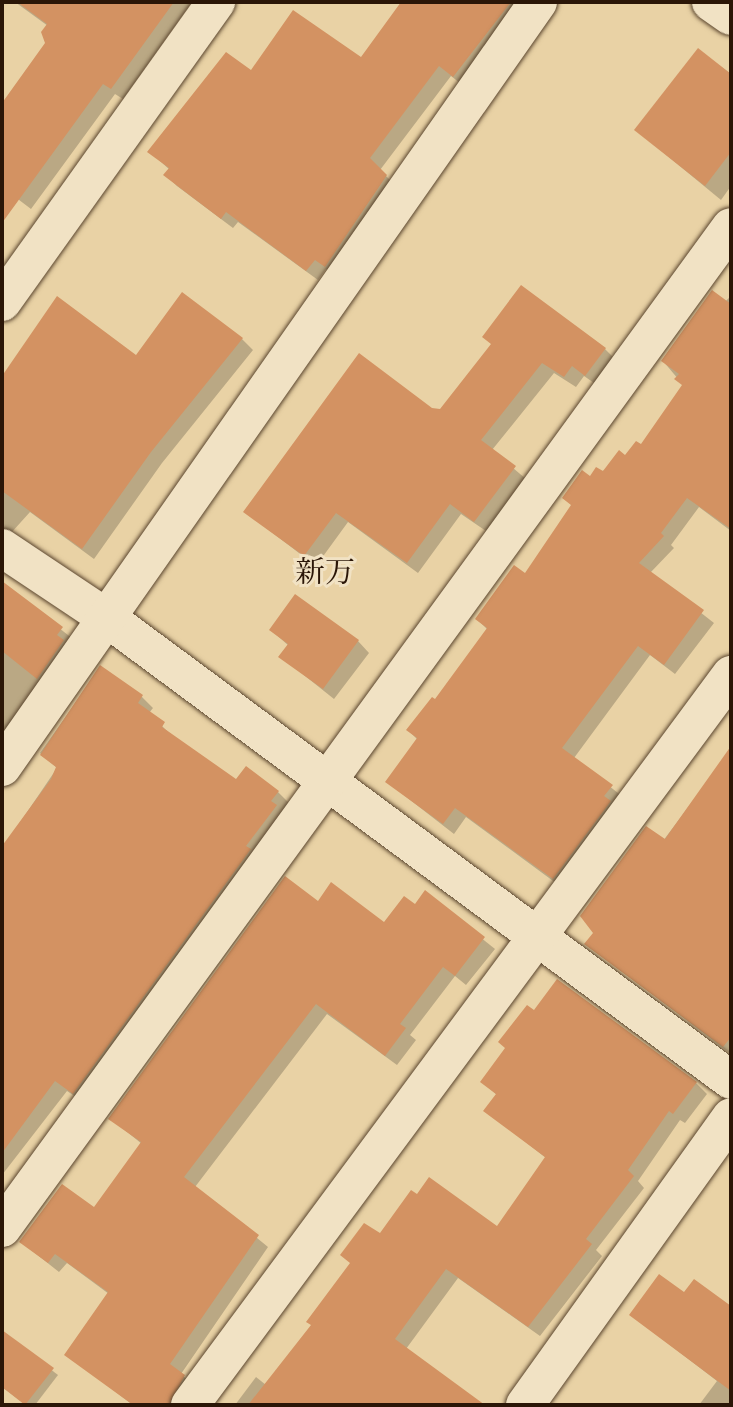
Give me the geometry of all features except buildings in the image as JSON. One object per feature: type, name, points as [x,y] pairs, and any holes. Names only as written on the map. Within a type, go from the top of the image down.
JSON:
[{"type":"street","points":[[2,302],[216,2]]},
{"type":"street","points":[[2,767],[538,2]]},
{"type":"street","points":[[711,2],[731,16]]},
{"type":"street","points":[[2,1228],[731,227]]},
{"type":"street","points":[[2,548],[107,618],[326,783],[540,937],[731,1080]]},
{"type":"street","points":[[190,1405],[540,937],[731,675]]},
{"type":"street","points":[[525,1405],[731,1117]]},
{"type":"district","name":"新万","points":[[325,572]]}]
